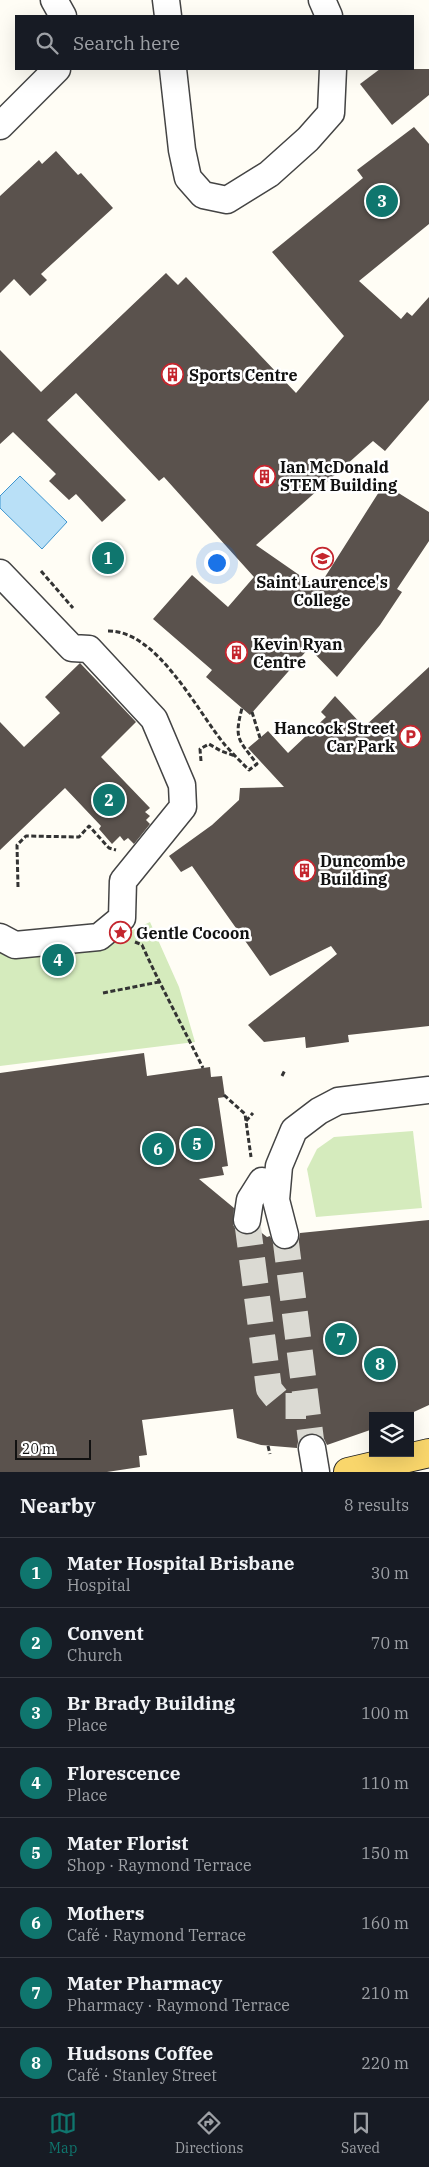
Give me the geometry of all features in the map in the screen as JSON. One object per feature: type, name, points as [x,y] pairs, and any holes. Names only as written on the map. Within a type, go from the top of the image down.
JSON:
[{"type":"main road","points":[[348,1472],[429,1453]]},
{"type":"street","points":[[54,0],[63,15]]},
{"type":"street","points":[[166,0],[168,15]]},
{"type":"street","points":[[322,0],[329,15]]},
{"type":"street","points":[[0,126],[56,70]]},
{"type":"street","points":[[173,70],[182,150],[188,178],[204,195],[227,200],[269,174],[308,139],[331,112],[333,70]]},
{"type":"street","points":[[0,573],[72,648],[89,649],[154,718],[182,785],[183,807],[123,881],[122,918],[99,937],[15,945],[0,937]]},
{"type":"street","points":[[285,1235],[276,1200],[280,1166],[294,1130],[319,1111],[338,1101],[429,1090]]},
{"type":"street","points":[[247,1220],[257,1171]]},
{"type":"path","points":[[41,570],[76,612]]},
{"type":"path","points":[[110,630],[131,635],[158,656],[226,745],[249,770],[257,764],[238,738],[236,731],[242,708]]},
{"type":"path","points":[[252,712],[260,738]]},
{"type":"path","points":[[212,745],[220,752],[237,757]]},
{"type":"path","points":[[18,886],[17,845],[26,836],[79,837],[89,826],[98,837]]},
{"type":"path","points":[[142,945],[159,982],[188,1034],[203,1068]]},
{"type":"path","points":[[103,993],[159,982]]},
{"type":"path","points":[[188,1034],[192,1032]]},
{"type":"path","points":[[282,1076],[285,1070]]},
{"type":"path","points":[[224,1095],[241,1108],[245,1114],[257,1171]]},
{"type":"path","points":[[246,1121],[253,1113]]},
{"type":"path","points":[[268,1446],[270,1454]]},
{"type":"green space","points":[[150,922],[179,987],[195,1042],[0,1066],[0,952],[13,954],[89,950]]},
{"type":"green space","points":[[413,1131],[422,1208],[316,1217],[307,1169],[317,1149],[334,1137]]},
{"type":"water","points":[[20,476],[67,522],[42,549],[0,508],[0,496]]},
{"type":"building","points":[[429,69],[429,95],[392,125],[360,84],[379,70]]},
{"type":"building","points":[[414,127],[429,144],[429,224],[359,281],[401,319],[407,312],[412,316],[429,297],[429,400],[385,451],[373,441],[256,545],[318,588],[384,484],[429,512],[429,541],[397,589],[402,592],[380,625],[337,677],[309,648],[250,715],[206,677],[212,670],[153,619],[192,575],[228,607],[254,577],[164,477],[159,481],[76,393],[47,420],[126,500],[102,522],[76,494],[69,500],[49,481],[56,474],[13,432],[0,444],[0,350],[41,392],[166,273],[178,285],[186,277],[296,393],[344,336],[272,252],[363,178],[357,170]]},
{"type":"building","points":[[56,151],[78,175],[81,173],[113,208],[41,274],[47,280],[30,296],[14,279],[0,293],[0,196],[39,160],[42,164]]},
{"type":"building","points":[[80,663],[136,722],[101,757],[150,808],[145,812],[150,816],[146,820],[150,824],[134,844],[128,838],[124,841],[120,836],[112,844],[99,829],[101,826],[65,788],[0,850],[0,722],[24,747],[60,713],[45,697]]},
{"type":"building","name":"Duncombe Building","points":[[429,667],[429,1026],[348,1035],[349,1042],[306,1048],[305,1037],[264,1042],[248,1025],[337,954],[331,946],[270,976],[192,866],[181,872],[169,856],[212,825],[239,800],[240,788],[284,787],[248,748],[268,731],[288,753],[326,717],[321,712],[335,696],[364,727]]},
{"type":"building","points":[[144,1053],[147,1076],[210,1067],[211,1077],[222,1076],[225,1097],[218,1098],[228,1166],[222,1167],[224,1175],[199,1179],[234,1208],[233,1225],[238,1232],[244,1235],[252,1234],[258,1230],[267,1237],[270,1236],[275,1246],[281,1249],[288,1250],[296,1245],[300,1233],[429,1220],[429,1405],[414,1412],[369,1412],[369,1430],[327,1445],[318,1434],[309,1433],[298,1442],[297,1448],[261,1445],[237,1438],[233,1409],[142,1420],[147,1455],[139,1456],[140,1467],[107,1472],[0,1472],[0,1073]]},
{"type":"tunnel","points":[[247,1220],[269,1389],[283,1406],[306,1406]]},
{"type":"tunnel","points":[[285,1235],[312,1448]]},
{"type":"place","name":"Br Brady Building","points":[[382,201]]},
{"type":"place","name":"Sports Centre","points":[[173,375]]},
{"type":"place","name":"Ian McDonald STEM Building","points":[[264,476]]},
{"type":"place","name":"Mater Hospital Brisbane","points":[[108,558]]},
{"type":"place","name":"Saint Laurence's College","points":[[322,558]]},
{"type":"place","name":"Kevin Ryan Centre","points":[[237,653]]},
{"type":"place","name":"Hancock Street Car Park","points":[[411,737]]},
{"type":"place","name":"Convent","points":[[109,800]]},
{"type":"place","name":"Duncombe Building","points":[[304,870]]},
{"type":"place","name":"Gentle Cocoon","points":[[120,933]]},
{"type":"place","name":"Florescence","points":[[58,960]]},
{"type":"place","name":"Mater Florist","points":[[197,1144]]},
{"type":"place","name":"Mothers","points":[[158,1149]]},
{"type":"place","name":"Mater Pharmacy","points":[[341,1339]]},
{"type":"place","name":"Hudsons Coffee","points":[[380,1364]]}]
